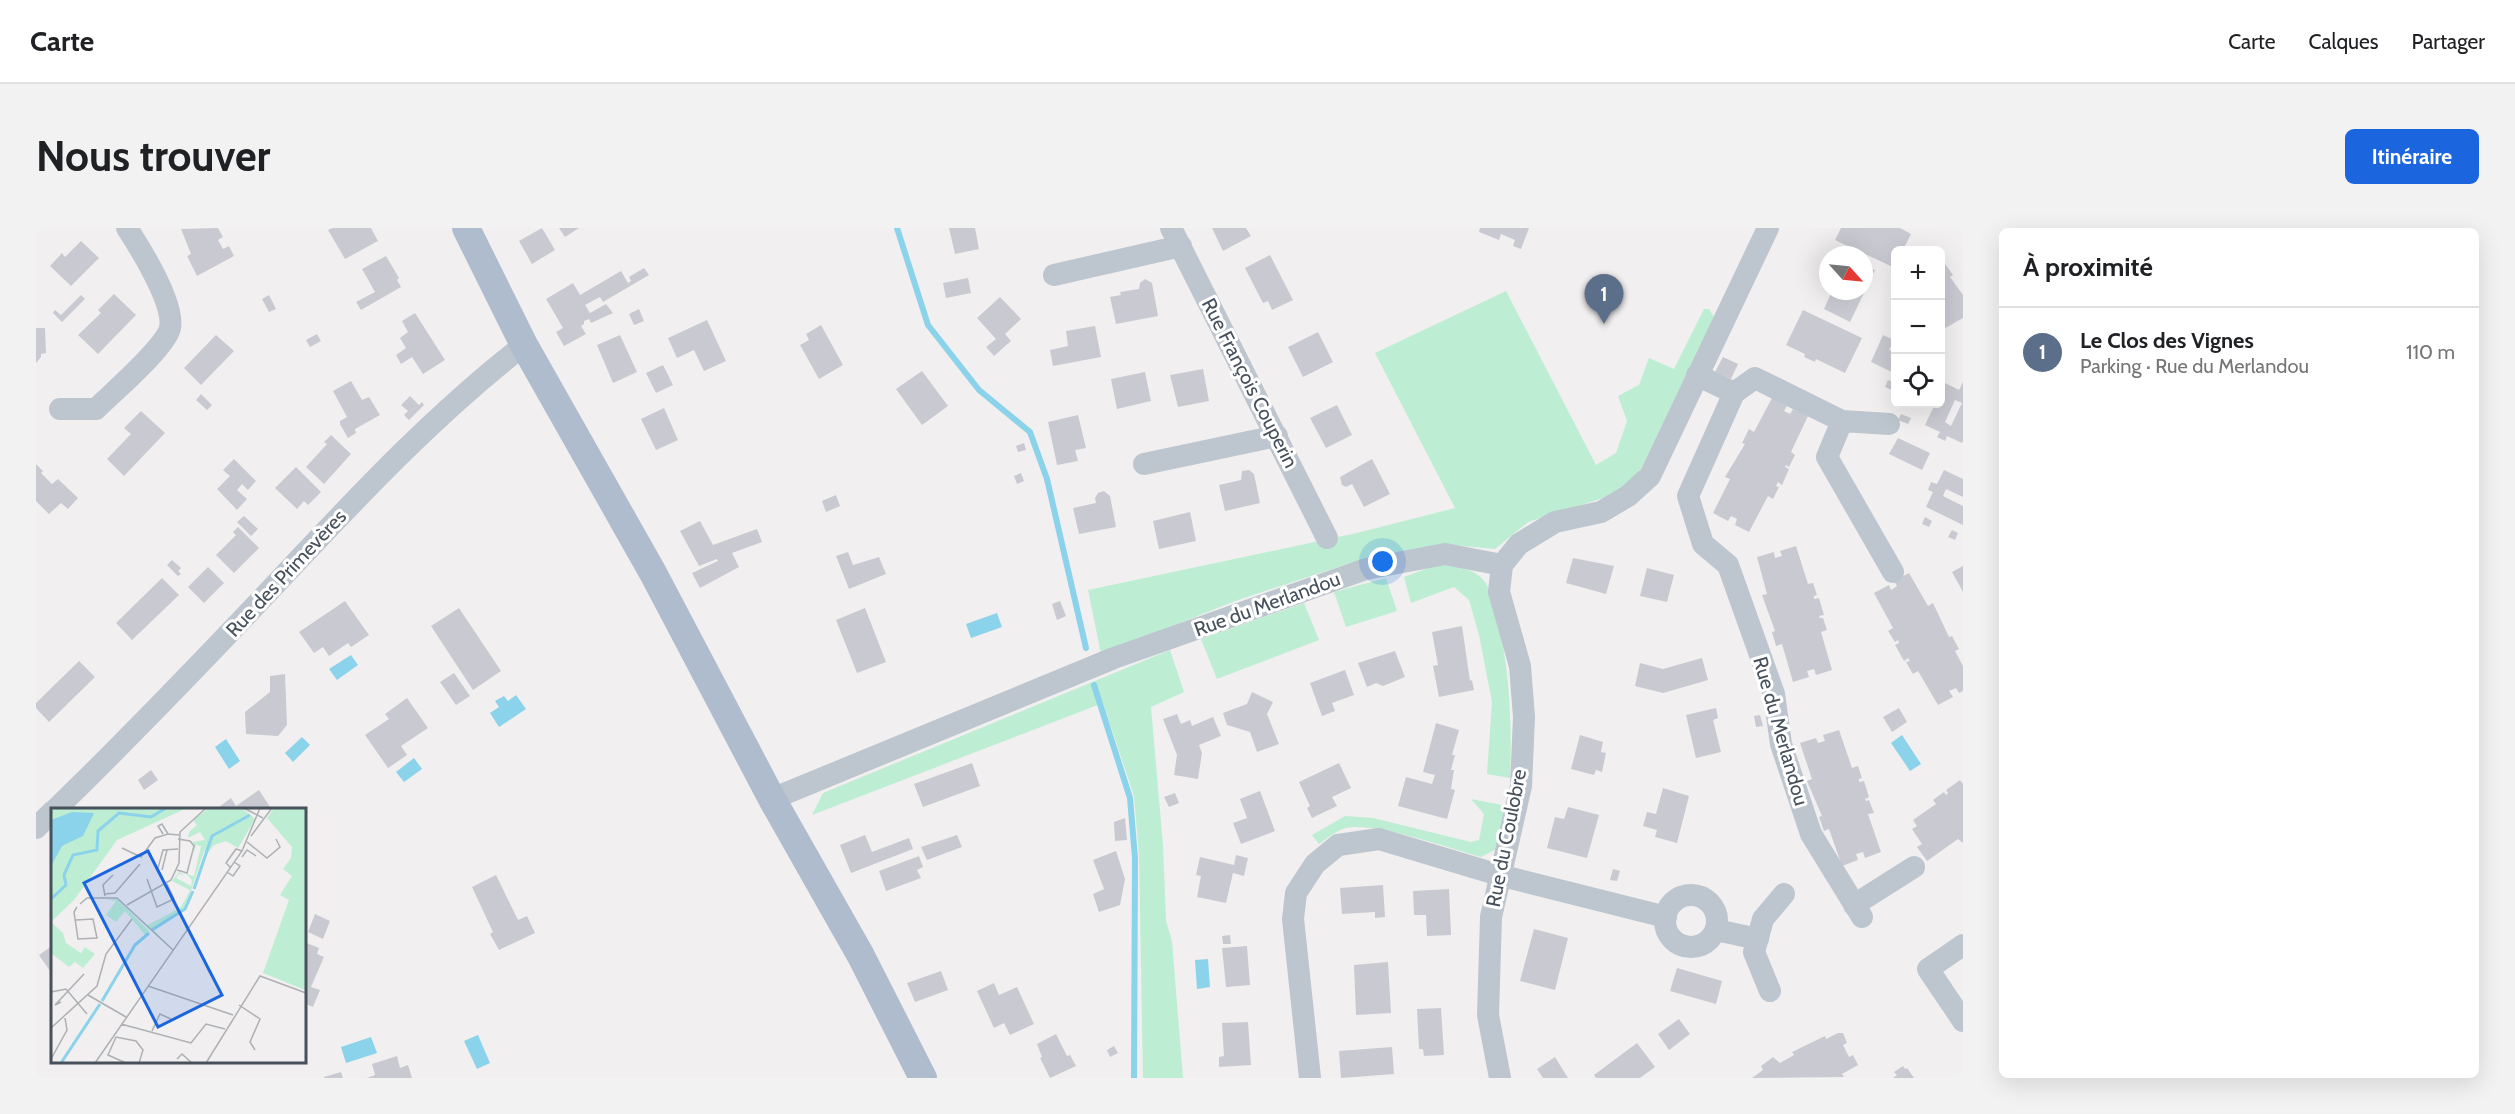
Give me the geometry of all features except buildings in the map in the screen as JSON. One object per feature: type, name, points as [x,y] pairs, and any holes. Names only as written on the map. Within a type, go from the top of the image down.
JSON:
[{"type":"main road","points":[[466,228],[524,345],[653,573],[772,799],[861,956],[923,1078]]},
{"type":"street","points":[[60,409],[96,409],[163,342],[170,327],[165,299],[143,252],[127,228]]},
{"type":"street","points":[[1503,565],[1520,544],[1555,522],[1601,512],[1628,496],[1650,476],[1768,228]]},
{"type":"street","points":[[1054,275],[1176,237]]},
{"type":"street","name":"Rue François Couperin","points":[[1176,237],[1328,538]]},
{"type":"street","name":"Rue des Primevères","points":[[57,808],[137,730],[381,472],[484,376],[524,345]]},
{"type":"street","points":[[1697,375],[1734,393],[1755,378],[1842,421],[1889,424]]},
{"type":"street","name":"Rue du Merlandou","points":[[1734,393],[1688,496],[1703,544],[1728,565],[1774,694],[1781,744],[1811,834],[1858,911],[1914,867]]},
{"type":"street","points":[[1842,421],[1827,457],[1893,572]]},
{"type":"street","points":[[1144,464],[1277,436]]},
{"type":"street","name":"Rue du Merlandou","points":[[772,799],[1114,658],[1366,569],[1445,554],[1503,565]]},
{"type":"street","name":"Rue du Coulobre","points":[[1500,1078],[1488,1015],[1491,917],[1521,786],[1524,717],[1520,666],[1498,592],[1503,565]]},
{"type":"street","name":"Rue des Primevères","points":[[36,828],[51,814]]},
{"type":"street","points":[[1310,1078],[1293,919],[1296,893],[1315,864],[1338,845],[1379,839],[1499,875],[1666,917]]},
{"type":"street","points":[[1770,991],[1754,952],[1763,919],[1784,894]]},
{"type":"street","points":[[1698,896],[1712,905],[1716,913],[1716,930],[1706,943],[1698,947],[1681,945],[1669,934],[1666,917],[1668,909],[1681,898],[1698,896]]},
{"type":"street","points":[[1716,930],[1758,939]]},
{"type":"street","points":[[1963,945],[1928,969],[1963,1021]]},
{"type":"green space","points":[[1506,291],[1596,465],[1616,453],[1627,421],[1618,396],[1639,385],[1649,358],[1674,369],[1704,309],[1709,309],[1714,317],[1643,465],[1634,479],[1619,493],[1528,522],[1495,549],[1443,544],[1347,564],[1238,600],[1101,654],[1088,590],[1357,533],[1455,508],[1375,353]]},
{"type":"green space","points":[[1439,564],[1474,572],[1483,579],[1492,596],[1508,680],[1511,738],[1510,778],[1487,774],[1492,702],[1479,635],[1469,600],[1454,587],[1411,603],[1404,577]]},
{"type":"green space","points":[[1386,578],[1397,611],[1346,627],[1334,592]]},
{"type":"green space","points":[[1304,603],[1319,640],[1217,679],[1201,639]]},
{"type":"green space","points":[[1170,650],[1184,692],[1151,707],[1163,845],[1166,921],[1172,941],[1183,1078],[1143,1078],[1139,855],[1134,796],[1103,703],[812,815],[823,793]]},
{"type":"green space","points":[[1471,799],[1507,806],[1498,848],[1481,857],[1410,836],[1371,828],[1343,829],[1319,844],[1312,835],[1345,816],[1373,818],[1471,842],[1479,840],[1484,814]]},
{"type":"water","points":[[997,613],[1002,627],[971,638],[966,624]]},
{"type":"water","points":[[351,655],[358,665],[337,680],[329,669]]},
{"type":"water","points":[[516,695],[526,709],[499,727],[490,713],[499,707],[495,701],[504,696],[508,701]]},
{"type":"water","points":[[1902,735],[1921,764],[1910,771],[1891,743]]},
{"type":"water","points":[[302,737],[310,745],[293,762],[285,753]]},
{"type":"water","points":[[226,739],[240,761],[229,769],[215,747]]},
{"type":"water","points":[[414,758],[422,769],[404,782],[396,772]]},
{"type":"water","points":[[1208,959],[1210,987],[1197,989],[1195,960]]},
{"type":"water","points":[[478,1035],[490,1063],[477,1069],[464,1041]]},
{"type":"water","points":[[371,1037],[377,1053],[346,1063],[341,1047]]},
{"type":"waterway","points":[[897,228],[928,325],[979,390],[1030,432],[1047,479],[1086,648]]},
{"type":"waterway","points":[[1094,685],[1130,798],[1135,858],[1134,1078]]},
{"type":"place","name":"Le Clos des Vignes","points":[[1604,324]]}]
